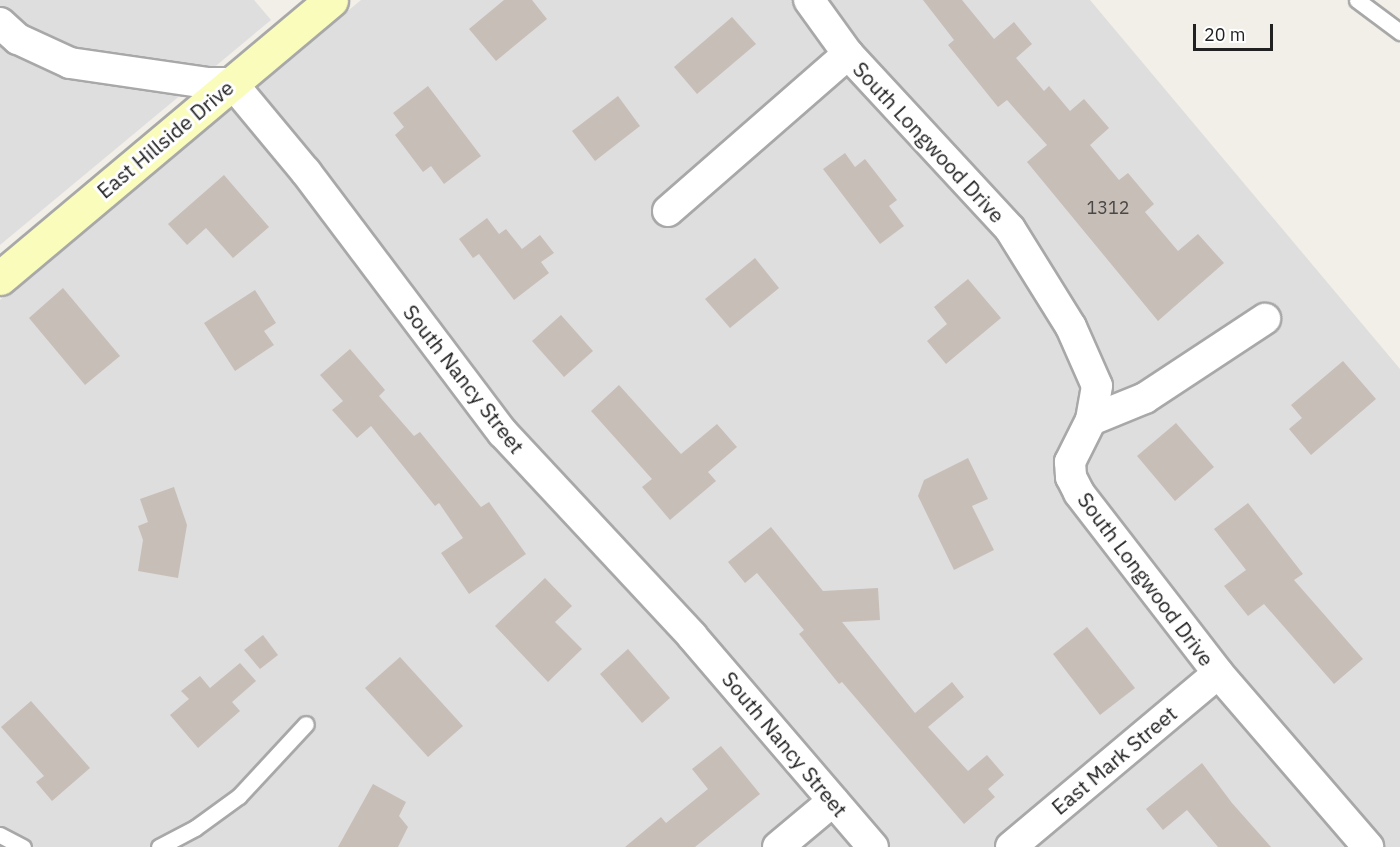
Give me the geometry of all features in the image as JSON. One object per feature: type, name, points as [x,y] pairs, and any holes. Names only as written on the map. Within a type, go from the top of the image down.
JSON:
[{"type":"main road","name":"East Hillside Drive","points":[[0,278],[331,0]]},
{"type":"street","name":"South Longwood Drive","points":[[809,0],[848,54],[990,205],[1043,276],[1097,386],[1091,420],[1070,462],[1073,483],[1218,673],[1368,847]]},
{"type":"street","points":[[0,23],[18,39],[70,63],[207,83],[232,83]]},
{"type":"street","points":[[668,211],[848,54]]},
{"type":"street","name":"South Nancy Street","points":[[232,83],[306,172],[502,433],[692,636],[873,847]]},
{"type":"street","points":[[1091,420],[1145,398],[1265,319]]},
{"type":"street","name":"East Mark Street","points":[[1011,847],[1218,673]]},
{"type":"street","points":[[778,847],[833,801]]},
{"type":"lane","points":[[1357,0],[1400,32]]},
{"type":"lane","points":[[159,847],[195,828],[239,796],[306,724]]},
{"type":"lane","points":[[0,835],[23,847]]},
{"type":"shaded area","points":[[0,0],[254,0],[271,20],[0,245]]},
{"type":"shaded area","points":[[361,0],[1090,0],[1400,369],[1400,847],[0,847],[0,300]]},
{"type":"building","points":[[504,0],[532,0],[547,19],[496,61],[469,29]]},
{"type":"building","points":[[923,0],[962,0],[994,39],[1014,22],[1032,44],[1016,58],[1044,91],[1049,86],[1070,111],[1084,99],[1109,128],[1090,145],[1119,180],[1128,173],[1154,204],[1145,212],[1178,251],[1198,234],[1224,263],[1158,321],[1027,162],[1047,145],[1007,100],[998,107],[948,45],[954,40]]},
{"type":"building","points":[[732,17],[756,44],[697,94],[674,67]]},
{"type":"building","points":[[428,86],[481,156],[444,184],[431,166],[423,172],[395,135],[404,127],[393,113]]},
{"type":"building","points":[[618,96],[640,126],[595,161],[572,131]]},
{"type":"building","points":[[845,153],[855,167],[865,159],[897,200],[889,206],[904,226],[880,244],[823,169]]},
{"type":"building","points":[[224,175],[269,227],[233,258],[206,228],[187,245],[168,224]]},
{"type":"building","points":[[487,218],[499,234],[506,229],[522,249],[540,235],[554,253],[541,262],[549,273],[514,300],[479,254],[473,258],[459,239]]},
{"type":"building","points":[[755,258],[779,288],[730,328],[705,299]]},
{"type":"building","points":[[968,279],[1001,318],[946,364],[927,341],[947,324],[934,307]]},
{"type":"building","points":[[63,288],[120,356],[85,385],[29,318]]},
{"type":"building","points":[[255,290],[276,323],[264,331],[274,345],[235,371],[204,323]]},
{"type":"building","points":[[561,315],[593,351],[564,377],[532,341]]},
{"type":"building","points":[[350,349],[385,390],[379,396],[414,436],[420,432],[481,507],[489,502],[526,554],[469,594],[441,553],[463,538],[439,503],[435,506],[371,426],[357,438],[332,410],[343,401],[320,375]]},
{"type":"building","points":[[1343,361],[1376,399],[1311,455],[1289,429],[1302,418],[1291,405]]},
{"type":"building","points":[[619,385],[681,454],[717,424],[737,447],[708,472],[716,481],[670,520],[642,487],[652,479],[591,411]]},
{"type":"building","points":[[1176,423],[1214,467],[1175,501],[1137,456]]},
{"type":"building","points":[[968,458],[988,499],[972,506],[994,550],[954,570],[918,496],[924,480]]},
{"type":"building","points":[[174,487],[187,525],[178,578],[138,571],[143,540],[138,526],[148,522],[140,499]]},
{"type":"building","points":[[1248,503],[1303,574],[1294,580],[1363,659],[1334,684],[1264,604],[1248,616],[1224,586],[1246,570],[1214,529]]},
{"type":"building","points":[[771,527],[823,591],[878,588],[880,620],[842,622],[915,713],[952,682],[964,697],[928,727],[968,771],[987,755],[1004,775],[988,789],[995,797],[964,824],[842,682],[839,684],[799,634],[804,630],[757,573],[745,583],[728,562]]},
{"type":"building","points":[[545,578],[572,606],[555,622],[582,649],[548,682],[495,626]]},
{"type":"building","points":[[1087,627],[1135,688],[1100,715],[1053,654]]},
{"type":"building","points":[[263,635],[278,655],[260,669],[244,650]]},
{"type":"building","points":[[628,649],[670,698],[642,723],[600,674]]},
{"type":"building","points":[[400,657],[463,726],[428,757],[365,688]]},
{"type":"building","points":[[240,663],[256,681],[232,702],[240,711],[198,748],[170,715],[189,699],[181,691],[200,676],[210,688]]},
{"type":"building","points":[[31,701],[90,768],[52,801],[36,782],[44,776],[1,727]]},
{"type":"building","points":[[721,746],[760,794],[695,847],[625,847],[661,817],[666,823],[708,789],[692,769]]},
{"type":"building","points":[[1202,763],[1232,803],[1271,847],[1218,847],[1187,810],[1163,830],[1146,809]]},
{"type":"building","points":[[373,784],[406,802],[399,816],[408,827],[398,847],[338,847]]}]
